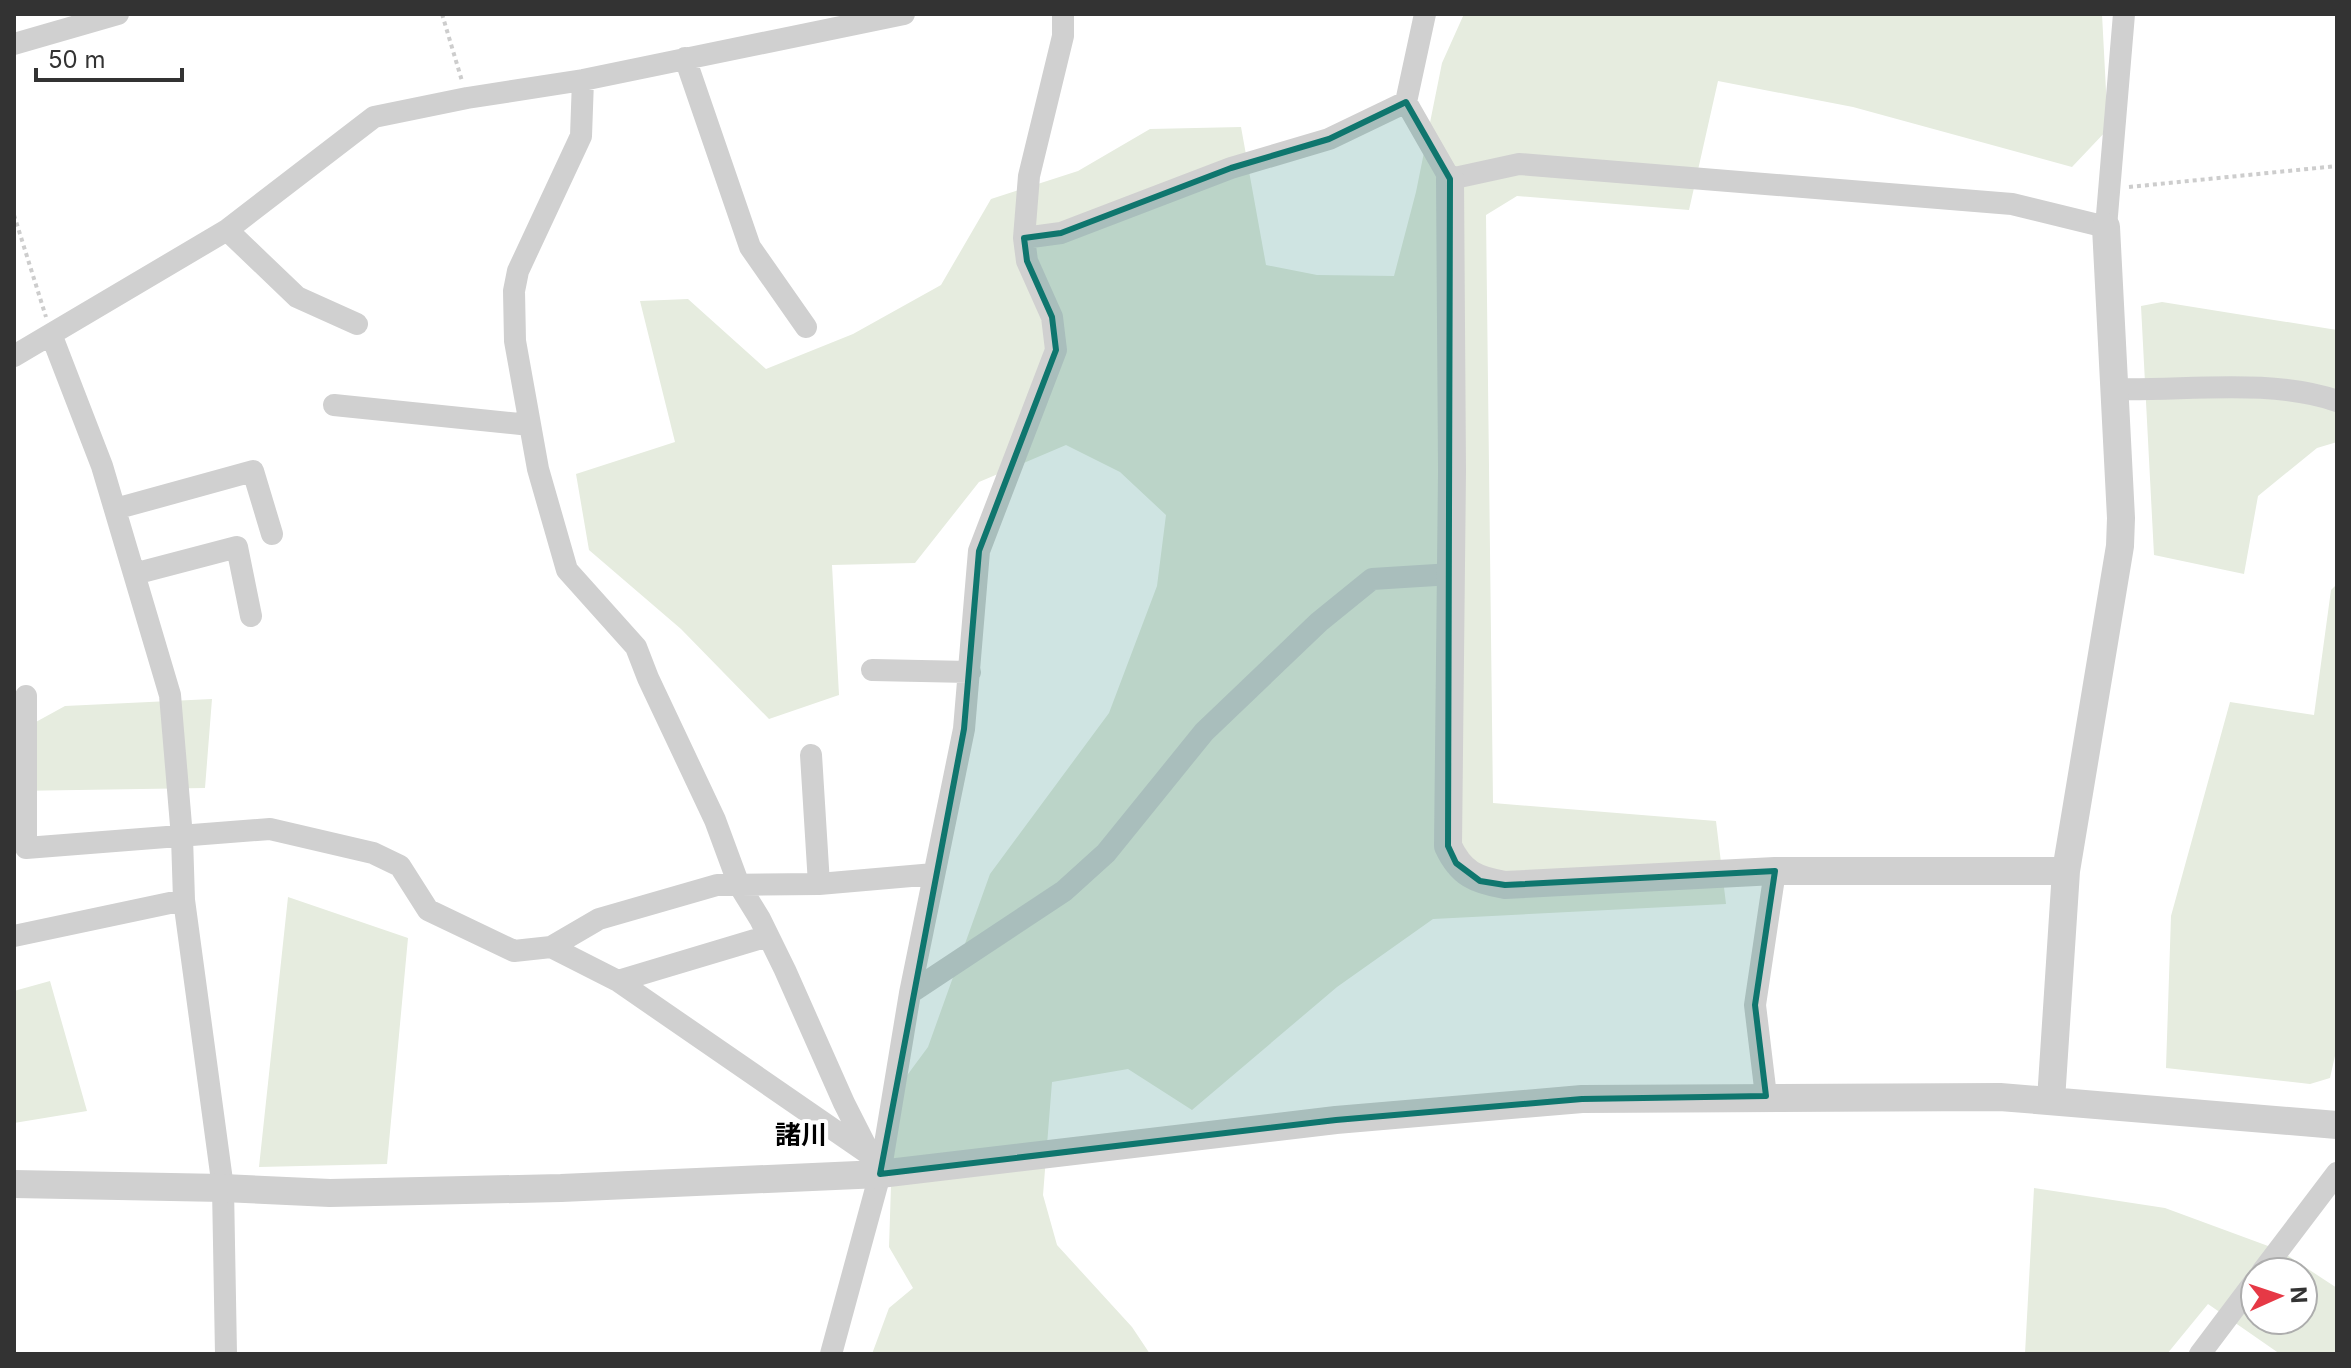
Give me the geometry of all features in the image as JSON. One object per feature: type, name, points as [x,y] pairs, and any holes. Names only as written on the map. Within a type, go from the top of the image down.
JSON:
[{"type":"street","points":[[14,44],[118,14]]},
{"type":"street","points":[[14,356],[227,230],[374,117],[467,98],[583,80],[904,14]]},
{"type":"street","points":[[831,1354],[876,1165],[964,729],[979,551],[1056,350],[1052,317],[1027,261],[1024,238],[1029,176],[1063,36],[1063,14]]},
{"type":"street","points":[[1425,14],[1406,102],[1450,179],[1452,574],[1448,846],[1456,863],[1480,881],[1505,885],[1775,871],[2066,871]]},
{"type":"street","points":[[2051,1100],[2066,871],[2120,546],[2106,227],[2124,14]]},
{"type":"street","points":[[685,58],[750,247],[806,327]]},
{"type":"street","points":[[583,80],[581,136],[518,271],[514,291],[515,341],[538,469],[567,570],[636,647],[715,820],[739,885],[768,936],[876,1165]]},
{"type":"street","points":[[1024,238],[1061,233],[1231,168],[1329,139],[1406,102]]},
{"type":"street","points":[[1450,179],[1519,164],[2012,204],[2106,227]]},
{"type":"street","points":[[227,230],[297,297],[357,324]]},
{"type":"street","points":[[51,334],[102,466],[170,695],[184,900],[223,1188],[226,1354]]},
{"type":"street","points":[[2115,389],[2302,391],[2337,401]]},
{"type":"street","points":[[334,405],[530,425]]},
{"type":"street","points":[[115,509],[253,471],[272,534]]},
{"type":"street","points":[[134,574],[237,547],[251,616]]},
{"type":"street","points":[[910,993],[1064,891],[1106,853],[1204,732],[1319,622],[1372,579],[1452,574]]},
{"type":"street","points":[[872,670],[970,672]]},
{"type":"street","points":[[26,696],[26,848],[270,829],[373,853],[400,866],[428,910],[514,951],[551,947],[599,919],[717,885],[819,884],[934,874]]},
{"type":"street","points":[[811,755],[819,884]]},
{"type":"street","points":[[1766,1096],[1755,1005],[1775,871]]},
{"type":"street","points":[[14,936],[184,900]]},
{"type":"street","points":[[618,981],[768,936]]},
{"type":"street","points":[[551,947],[618,981],[876,1165]]},
{"type":"street","points":[[14,1184],[330,1193],[561,1188],[876,1165],[1582,1099],[1766,1096],[2051,1100],[2337,1125]]},
{"type":"street","points":[[2274,1256],[2337,1173]]},
{"type":"street","points":[[2200,1354],[2239,1302]]},
{"type":"path","points":[[442,14],[467,98]]},
{"type":"path","points":[[2107,190],[2337,166]]},
{"type":"path","points":[[14,215],[51,334]]},
{"type":"highlighted area","points":[[1406,102],[1450,179],[1448,846],[1456,863],[1480,881],[1505,885],[1775,871],[1755,1005],[1766,1096],[1582,1099],[1336,1120],[880,1174],[964,729],[979,551],[1056,350],[1052,317],[1027,261],[1024,238],[1061,233],[1231,168],[1329,139]]},
{"type":"shaded area","points":[[1464,14],[2102,14],[2108,129],[2072,167],[1853,107],[1718,81],[1689,210],[1517,196],[1486,215],[1493,803],[1716,821],[1726,904],[1433,919],[1337,987],[1192,1110],[1128,1069],[1052,1082],[1043,1195],[1057,1245],[1132,1327],[1150,1354],[872,1354],[889,1308],[913,1288],[889,1247],[894,1093],[928,1047],[990,874],[1109,713],[1157,586],[1166,515],[1120,472],[1066,445],[979,482],[915,563],[832,565],[839,695],[769,719],[681,629],[589,550],[576,474],[675,442],[640,301],[688,299],[766,369],[853,334],[941,285],[991,199],[1078,171],[1150,129],[1241,127],[1266,265],[1317,275],[1394,276],[1416,192],[1442,63]]},
{"type":"shaded area","points":[[2162,302],[2337,330],[2337,442],[2317,448],[2258,496],[2244,574],[2154,555],[2141,306]]},
{"type":"shaded area","points":[[2337,584],[2337,1047],[2330,1078],[2310,1084],[2166,1068],[2171,916],[2230,702],[2314,715],[2331,590]]},
{"type":"shaded area","points":[[212,699],[205,788],[14,791],[14,734],[65,706]]},
{"type":"shaded area","points":[[288,897],[408,938],[387,1164],[259,1167]]},
{"type":"shaded area","points":[[50,981],[87,1111],[14,1123],[14,991]]},
{"type":"shaded area","points":[[2034,1188],[2165,1208],[2288,1256],[2239,1256],[2239,1326],[2208,1304],[2167,1354],[2025,1354]]},
{"type":"shaded area","points":[[2319,1276],[2337,1288],[2337,1354],[2280,1354],[2254,1336],[2319,1336]]},
{"type":"district","name":"諸川","points":[[801,1135]]}]
